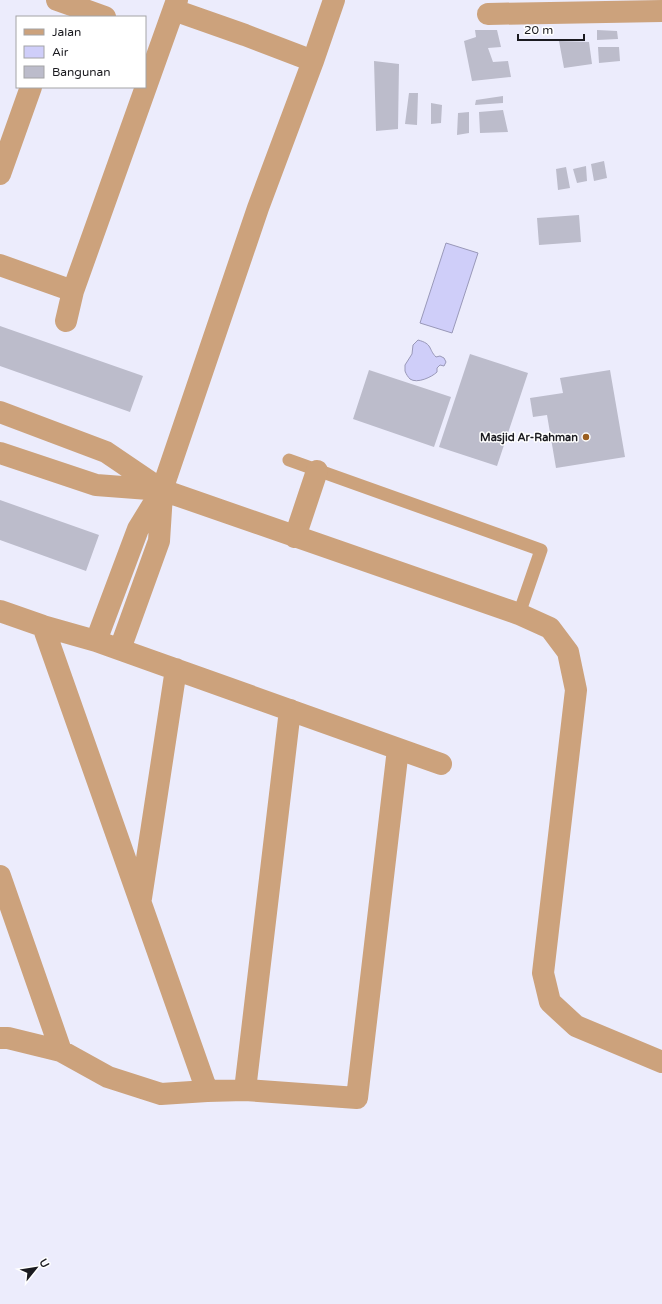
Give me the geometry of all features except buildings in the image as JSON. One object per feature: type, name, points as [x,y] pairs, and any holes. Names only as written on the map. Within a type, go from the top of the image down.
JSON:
[{"type":"street","points":[[96,641],[138,529],[162,490],[258,208],[313,61],[334,0]]},
{"type":"street","points":[[146,59],[154,34],[175,5],[245,35],[313,61]]},
{"type":"street","points":[[60,6],[101,16]]},
{"type":"street","points":[[488,14],[662,11]]},
{"type":"street","points":[[0,174],[31,88]]},
{"type":"street","points":[[66,321],[73,291],[137,88]]},
{"type":"street","points":[[0,265],[73,291]]},
{"type":"street","points":[[0,412],[106,452],[162,490],[519,614],[550,628],[568,652],[576,690],[543,973],[550,1002],[576,1026],[662,1062]]},
{"type":"street","points":[[0,453],[96,485],[162,490]]},
{"type":"street","points":[[295,537],[317,470]]},
{"type":"street","points":[[120,649],[158,541],[162,490]]},
{"type":"street","points":[[0,611],[43,626],[120,649],[441,764]]},
{"type":"street","points":[[43,626],[207,1091]]},
{"type":"street","points":[[140,901],[176,669]]},
{"type":"street","points":[[245,1090],[290,710]]},
{"type":"street","points":[[0,1038],[8,1038],[62,1051],[108,1077],[161,1094],[245,1090],[357,1098],[398,748]]},
{"type":"street","points":[[0,876],[62,1051]]},
{"type":"lane","points":[[289,460],[541,550],[519,614]]},
{"type":"water","points":[[446,243],[478,253],[452,333],[420,323]]},
{"type":"water","points":[[418,340],[426,343],[436,357],[440,356],[444,358],[446,362],[444,366],[440,365],[437,368],[437,372],[432,376],[416,381],[410,379],[405,371],[405,365],[412,354],[413,345]]},
{"type":"place","name":"Masjid Ar-Rahman","points":[[586,437]]}]
